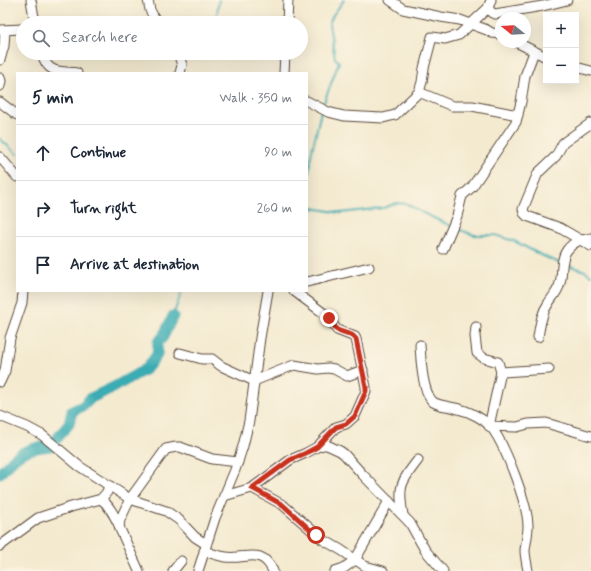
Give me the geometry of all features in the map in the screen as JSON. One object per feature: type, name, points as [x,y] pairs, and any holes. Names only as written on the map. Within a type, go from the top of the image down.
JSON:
[{"type":"street","points":[[31,0],[34,16]]},
{"type":"street","points":[[148,0],[150,10],[153,16]]},
{"type":"street","points":[[287,16],[288,0]]},
{"type":"street","points":[[390,0],[403,9],[471,23],[495,33]]},
{"type":"street","points":[[308,101],[344,116],[383,118],[395,115],[419,92],[432,37],[445,39],[460,35],[490,4],[495,14],[543,6],[567,0]]},
{"type":"street","points":[[0,60],[4,46],[2,30],[16,29]]},
{"type":"street","points":[[527,48],[543,56]]},
{"type":"street","points":[[443,249],[452,228],[462,196],[472,187],[516,122],[525,76],[534,52]]},
{"type":"street","points":[[44,60],[47,66],[51,69],[66,72]]},
{"type":"street","points":[[180,60],[182,65],[180,72]]},
{"type":"street","points":[[284,72],[285,60]]},
{"type":"street","points":[[579,68],[591,71]]},
{"type":"street","points":[[0,78],[0,86]]},
{"type":"street","points":[[419,92],[452,106],[472,106],[518,115]]},
{"type":"street","points":[[0,102],[16,114]]},
{"type":"street","points":[[591,123],[563,143],[556,156],[538,172],[522,209],[527,216],[560,228],[591,246]]},
{"type":"street","points":[[0,157],[16,176]]},
{"type":"street","points":[[538,337],[547,305],[554,296],[560,284],[562,263],[566,251],[575,241],[591,238]]},
{"type":"street","points":[[308,282],[369,267]]},
{"type":"street","points":[[0,382],[5,371],[10,338],[22,303],[23,292]]},
{"type":"street","points":[[198,571],[205,547],[238,462],[249,421],[268,292]]},
{"type":"street","points":[[295,292],[326,315],[337,330],[355,337],[363,370],[366,391],[355,416],[346,424],[336,427],[317,447]]},
{"type":"street","points":[[476,327],[475,336],[477,352],[484,358],[498,362],[501,372],[490,426]]},
{"type":"street","points":[[420,345],[423,377],[431,400],[437,404],[465,411],[490,426],[497,436],[509,461],[523,501],[528,527],[525,551],[528,571]]},
{"type":"street","points":[[180,353],[202,359],[212,359],[221,366],[254,381],[294,365],[318,369],[334,369],[347,376],[363,370]]},
{"type":"street","points":[[501,372],[549,370]]},
{"type":"street","points":[[0,416],[31,429],[55,445],[75,463],[130,499],[166,511],[179,520],[205,547],[226,558],[240,558],[252,555],[259,556],[267,561],[273,571]]},
{"type":"street","points":[[490,426],[517,427],[528,424],[546,423],[591,436]]},
{"type":"street","points":[[224,496],[252,488],[290,460],[317,447],[327,445],[340,451],[403,515],[415,530],[425,550],[443,571]]},
{"type":"street","points":[[119,525],[130,499],[149,475],[164,452],[172,447],[180,447],[212,459],[238,462]]},
{"type":"street","points":[[403,515],[400,487],[406,475],[418,460]]},
{"type":"street","points":[[0,546],[38,518],[63,509],[101,499],[107,492],[109,485]]},
{"type":"street","points":[[252,488],[283,505],[316,535],[355,560],[365,566],[383,571]]},
{"type":"street","points":[[101,499],[113,514],[119,525],[139,571]]},
{"type":"street","points":[[335,571],[344,568],[355,560],[389,501]]},
{"type":"street","points":[[173,571],[181,561]]},
{"type":"waterway","points":[[217,16],[219,0]]},
{"type":"waterway","points":[[323,105],[339,62],[335,58],[329,24],[333,15],[344,0]]},
{"type":"waterway","points":[[308,179],[311,155],[321,111]]},
{"type":"waterway","points":[[0,139],[16,153]]},
{"type":"waterway","points":[[308,207],[341,213],[383,208],[397,203],[407,204],[451,226]]},
{"type":"waterway","points":[[455,228],[474,235],[495,235],[514,241],[559,263]]},
{"type":"waterway","points":[[565,264],[585,271],[591,275]]},
{"type":"waterway","points":[[173,316],[182,292]]},
{"type":"waterway","points":[[0,473],[16,457],[24,452],[51,446],[69,424],[72,411],[83,406],[91,398],[146,369],[157,355],[158,342],[163,337],[173,316]]},
{"type":"route","points":[[316,535],[283,505],[252,488],[290,460],[317,447],[336,427],[346,424],[358,411],[366,391],[366,387],[356,339],[352,335],[337,330],[329,318]]}]
